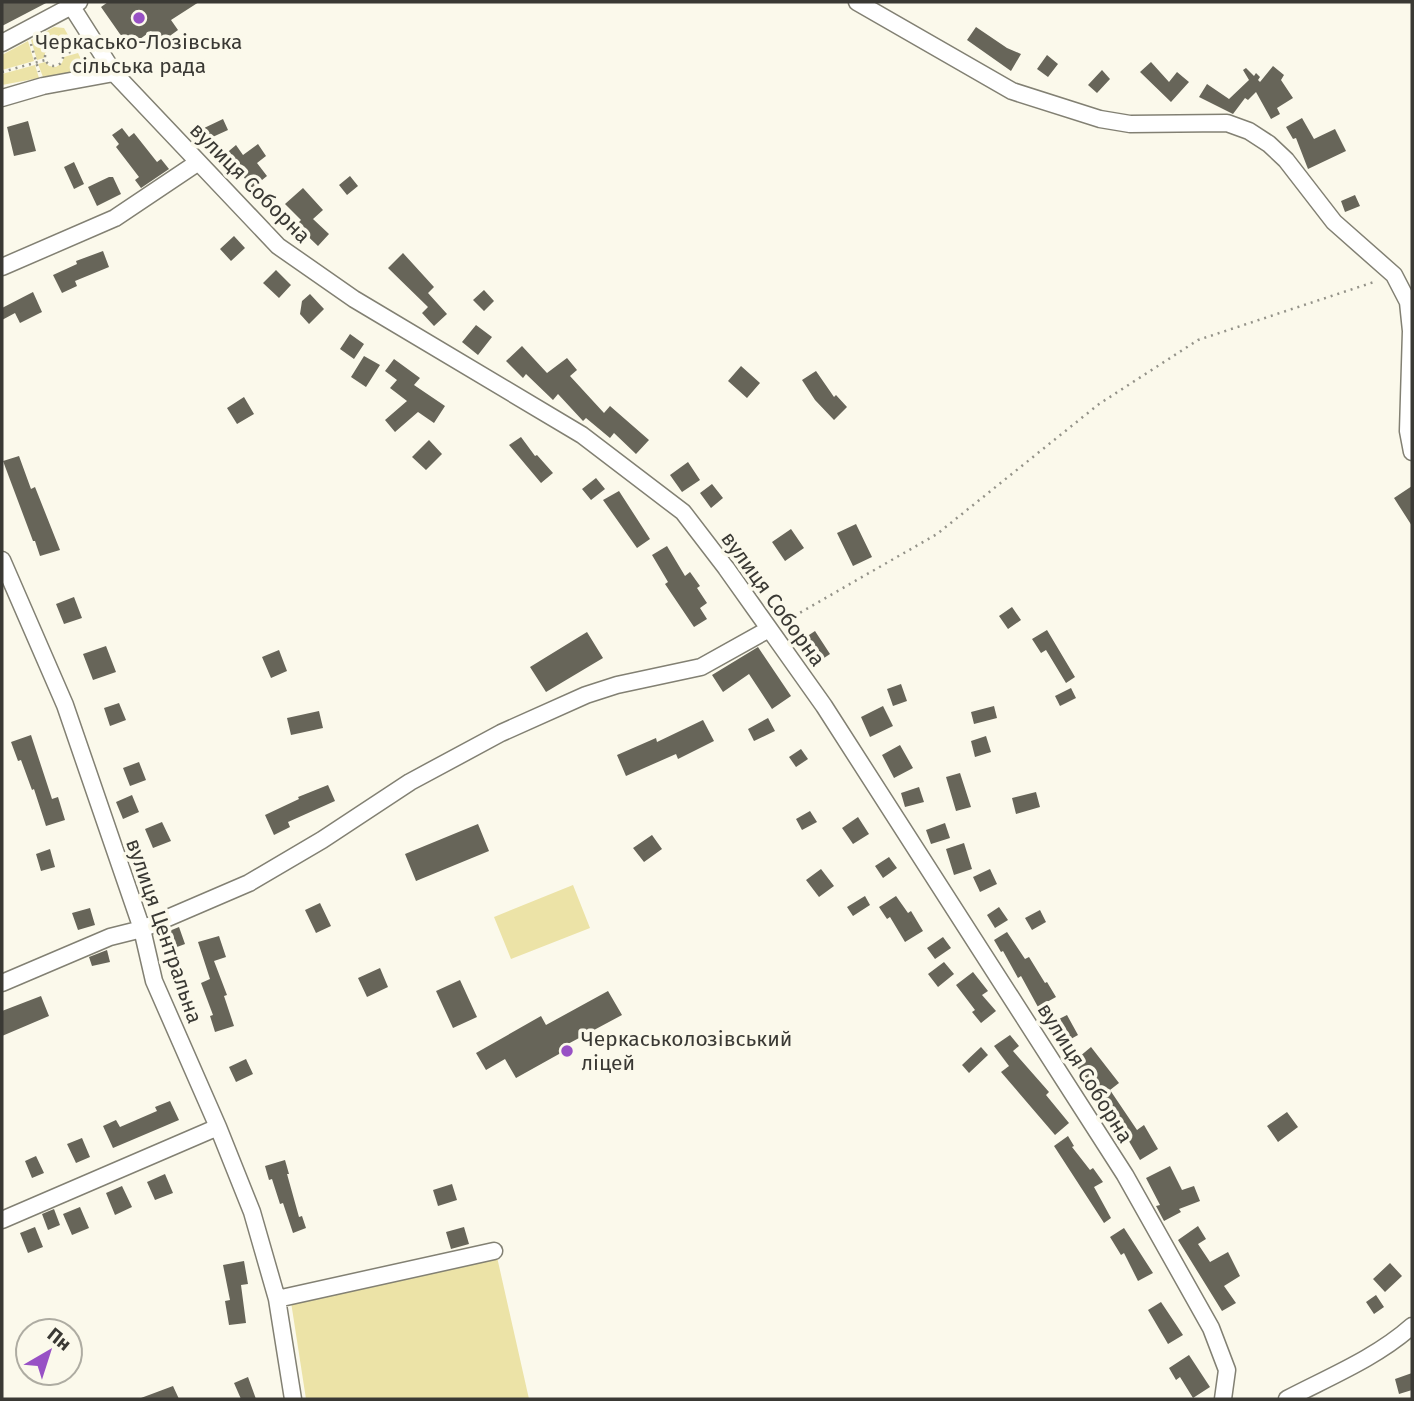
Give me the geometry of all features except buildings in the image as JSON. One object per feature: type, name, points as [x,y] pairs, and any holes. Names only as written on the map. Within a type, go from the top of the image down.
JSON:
[{"type":"street","points":[[857,2],[1012,91],[1100,120],[1130,124],[1227,123],[1249,131],[1278,152],[1334,222],[1394,275],[1408,302],[1412,331],[1407,407],[1412,452]]},
{"type":"street","points":[[2,43],[75,4]]},
{"type":"street","name":"вулиця Соборна","points":[[75,4],[94,44],[114,73],[278,246],[354,299],[582,435],[682,512],[824,706],[1125,1175],[1211,1328],[1227,1370],[1223,1399]]},
{"type":"street","points":[[2,98],[43,86],[114,73]]},
{"type":"street","points":[[2,267],[115,218],[197,163]]},
{"type":"street","name":"вулиця Центральна","points":[[2,560],[65,705],[142,929],[155,981],[252,1212],[277,1299],[293,1399]]},
{"type":"street","points":[[2,983],[110,937],[142,929],[249,883],[322,840],[410,782],[501,733],[606,688],[701,667],[769,629]]},
{"type":"street","points":[[2,1220],[218,1127]]},
{"type":"street","points":[[277,1299],[494,1251]]},
{"type":"street","points":[[1396,1340],[1412,1326]]},
{"type":"street","points":[[1287,1399],[1412,1331]]},
{"type":"path","points":[[28,31],[43,86]]},
{"type":"path","points":[[62,55],[94,44]]},
{"type":"path","points":[[50,49],[58,50],[62,55],[62,62],[56,66],[45,60],[50,49]]},
{"type":"path","points":[[2,72],[45,60]]},
{"type":"path","points":[[769,629],[937,534],[1099,404],[1198,340],[1394,275]]},
{"type":"shaded area","points":[[54,27],[64,28],[76,49],[62,53],[58,49],[51,49],[45,53],[44,58],[37,60],[31,40]]},
{"type":"shaded area","points":[[28,41],[34,61],[2,70],[2,55]]},
{"type":"shaded area","points":[[78,53],[85,67],[83,70],[43,77],[38,64],[45,62],[56,67],[62,63],[64,57]]},
{"type":"shaded area","points":[[35,65],[39,78],[2,85],[2,74]]},
{"type":"shaded area","points":[[573,885],[590,928],[511,959],[494,917]]},
{"type":"shaded area","points":[[497,1257],[529,1399],[306,1399],[291,1302]]},
{"type":"place","name":"Черкасько-Лозівська сільська рада","points":[[139,18]]},
{"type":"place","name":"Черкаськолозівський ліцей","points":[[567,1051]]}]
